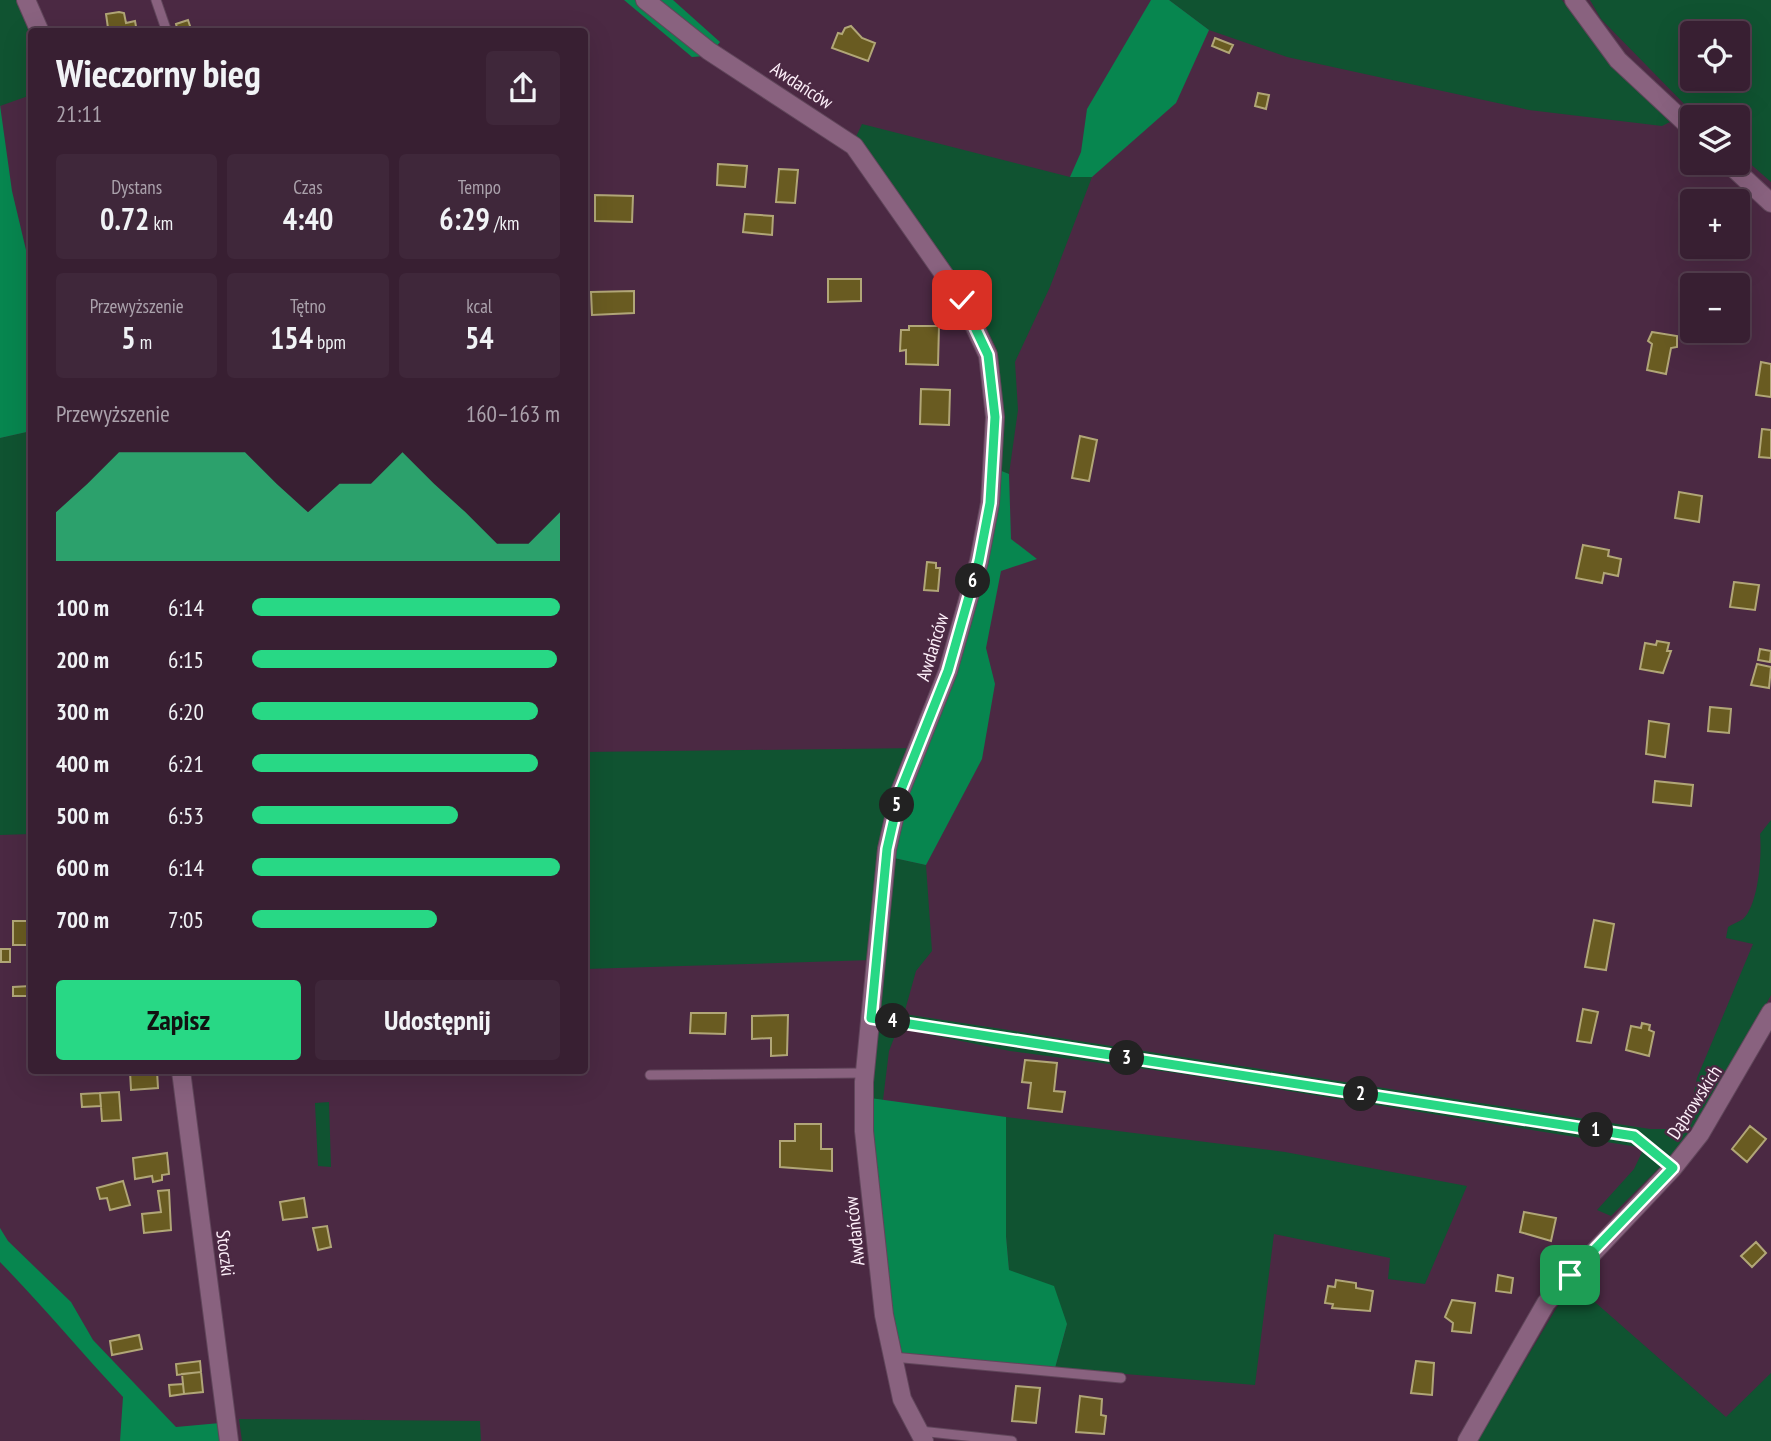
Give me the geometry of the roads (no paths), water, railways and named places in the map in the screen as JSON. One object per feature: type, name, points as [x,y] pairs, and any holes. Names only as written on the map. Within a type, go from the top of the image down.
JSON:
[{"type":"street","points":[[26,0],[38,28]]},
{"type":"street","name":"Awdańców","points":[[645,0],[709,51],[854,146],[962,300],[988,355],[995,417],[990,503],[979,561],[948,671],[900,792],[887,849],[864,1073],[864,1131],[884,1315],[902,1399],[921,1436]]},
{"type":"street","points":[[1574,0],[1618,60],[1680,118]]},
{"type":"street","points":[[1741,175],[1771,203]]},
{"type":"street","name":"Dąbrowskich","points":[[1467,1441],[1546,1303],[1673,1168],[1716,1111],[1771,1012]]},
{"type":"street","name":"Stoczki","points":[[181,1074],[229,1441]]},
{"type":"lane","points":[[156,0],[166,28]]},
{"type":"lane","points":[[871,1018],[1634,1136],[1673,1168]]},
{"type":"lane","points":[[650,1075],[864,1073]]},
{"type":"lane","points":[[893,1357],[1121,1378]]},
{"type":"lane","points":[[921,1436],[1012,1441]]}]
